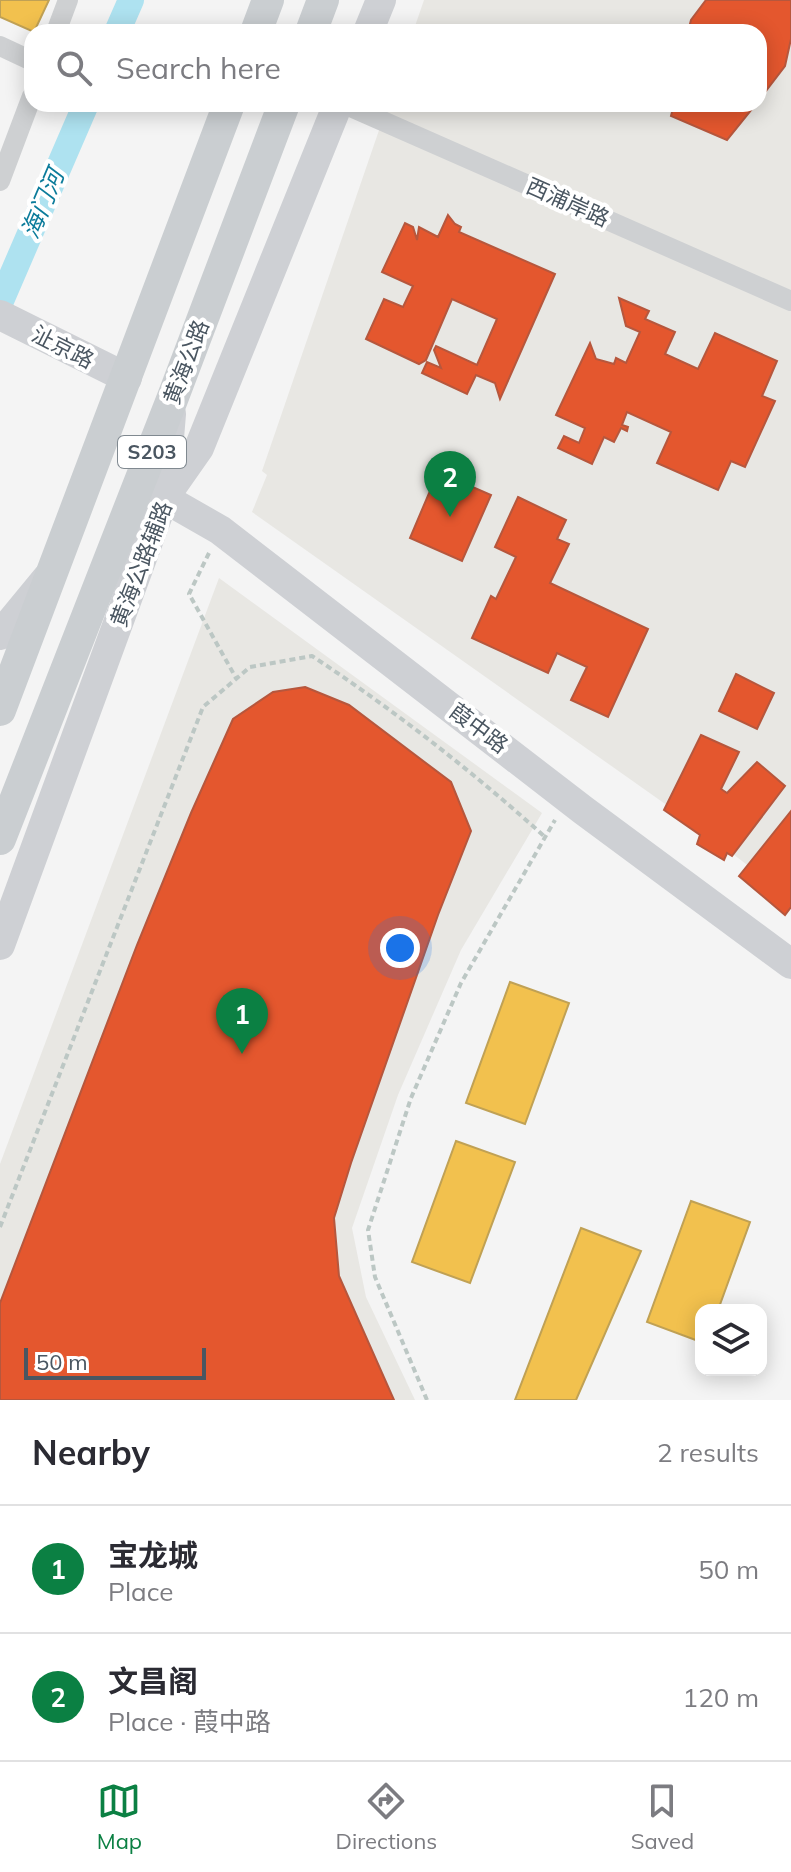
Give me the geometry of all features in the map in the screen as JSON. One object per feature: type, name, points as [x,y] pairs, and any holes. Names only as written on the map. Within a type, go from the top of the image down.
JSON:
[{"type":"main road","points":[[259,24],[268,0]]},
{"type":"main road","points":[[314,24],[323,0]]},
{"type":"main road","points":[[371,24],[381,0]]},
{"type":"main road","name":"S203","points":[[0,710],[226,112]]},
{"type":"main road","name":"黄海公路","points":[[0,839],[281,112]]},
{"type":"main road","name":"黄海公路辅路","points":[[0,945],[164,498],[199,448],[338,112]]},
{"type":"main road","name":"沚京路","points":[[0,315],[127,378]]},
{"type":"main road","points":[[164,498],[173,397]]},
{"type":"main road","name":"葭中路","points":[[164,498],[220,530],[791,964]]},
{"type":"main road","points":[[0,635],[53,570]]},
{"type":"street","points":[[59,24],[68,0]]},
{"type":"street","points":[[0,46],[24,57]]},
{"type":"street","points":[[0,181],[26,112]]},
{"type":"street","name":"西浦岸路","points":[[359,112],[791,301]]},
{"type":"path","points":[[220,530],[189,594],[236,678]]},
{"type":"path","points":[[0,1227],[203,707],[250,667],[312,656],[469,772],[545,837]]},
{"type":"path","points":[[427,1400],[375,1277],[368,1230],[411,1098],[461,983],[569,797]]},
{"type":"shaded area","points":[[424,0],[791,0],[791,899],[702,830],[252,512],[267,475],[262,471],[385,112],[767,112],[767,24],[416,24]]},
{"type":"shaded area","points":[[219,578],[542,813],[461,950],[398,1095],[352,1228],[366,1297],[415,1400],[0,1400],[0,1164]]},
{"type":"building: Homes","points":[[0,0],[49,0],[38,24],[24,24],[24,28],[0,17]]},
{"type":"building: Homes","points":[[510,982],[569,1003],[525,1124],[466,1103]]},
{"type":"building: Homes","points":[[456,1141],[515,1162],[470,1283],[412,1262]]},
{"type":"building: Homes","points":[[691,1201],[750,1222],[720,1304],[695,1304],[695,1340],[647,1322]]},
{"type":"building: Homes","points":[[581,1228],[641,1251],[576,1400],[515,1400]]},
{"type":"building: Shops","points":[[706,0],[791,0],[791,39],[785,66],[767,90],[767,24],[690,24]]},
{"type":"building: Shops","points":[[672,112],[750,112],[727,140],[671,116]]},
{"type":"building: Shops","points":[[448,215],[461,227],[459,232],[555,274],[500,399],[495,383],[476,375],[467,394],[422,373],[427,362],[441,368],[434,350],[436,346],[477,365],[497,319],[452,299],[426,360],[419,364],[366,339],[384,299],[403,307],[413,286],[382,272],[405,223],[413,227],[417,240],[419,227],[438,237]]},
{"type":"building: Shops","points":[[619,298],[649,311],[645,319],[675,332],[665,354],[698,369],[715,333],[777,361],[762,396],[775,401],[745,467],[731,461],[718,490],[657,463],[671,432],[627,412],[622,425],[628,427],[627,431],[621,428],[614,442],[604,437],[592,464],[558,448],[564,436],[579,443],[585,428],[556,415],[590,343],[596,359],[614,364],[616,358],[626,363],[640,332],[626,326]]},
{"type":"building: Shops","points":[[438,472],[491,495],[462,561],[410,538]]},
{"type":"building: Shops","points":[[518,497],[566,520],[557,539],[569,544],[550,583],[648,629],[608,717],[571,700],[587,667],[557,653],[548,673],[472,638],[491,596],[496,599],[516,557],[495,547]]},
{"type":"building: Shops","points":[[736,674],[774,693],[757,729],[719,711]]},
{"type":"building: Shops","points":[[305,687],[349,705],[451,782],[471,831],[438,915],[334,1218],[339,1276],[394,1400],[0,1400],[0,1303],[191,813],[233,719],[273,692]]},
{"type":"building: Shops","points":[[701,735],[739,752],[721,789],[727,793],[757,762],[785,786],[732,856],[727,853],[724,860],[697,844],[700,835],[664,810]]},
{"type":"building: Shops","points":[[791,811],[791,907],[785,915],[739,876]]},
{"type":"waterway","name":"海门河","points":[[120,24],[131,0]]},
{"type":"waterway","name":"海门河","points":[[0,303],[83,112]]},
{"type":"place","name":"文昌阁","points":[[450,517]]},
{"type":"place","name":"宝龙城","points":[[242,1054]]}]
